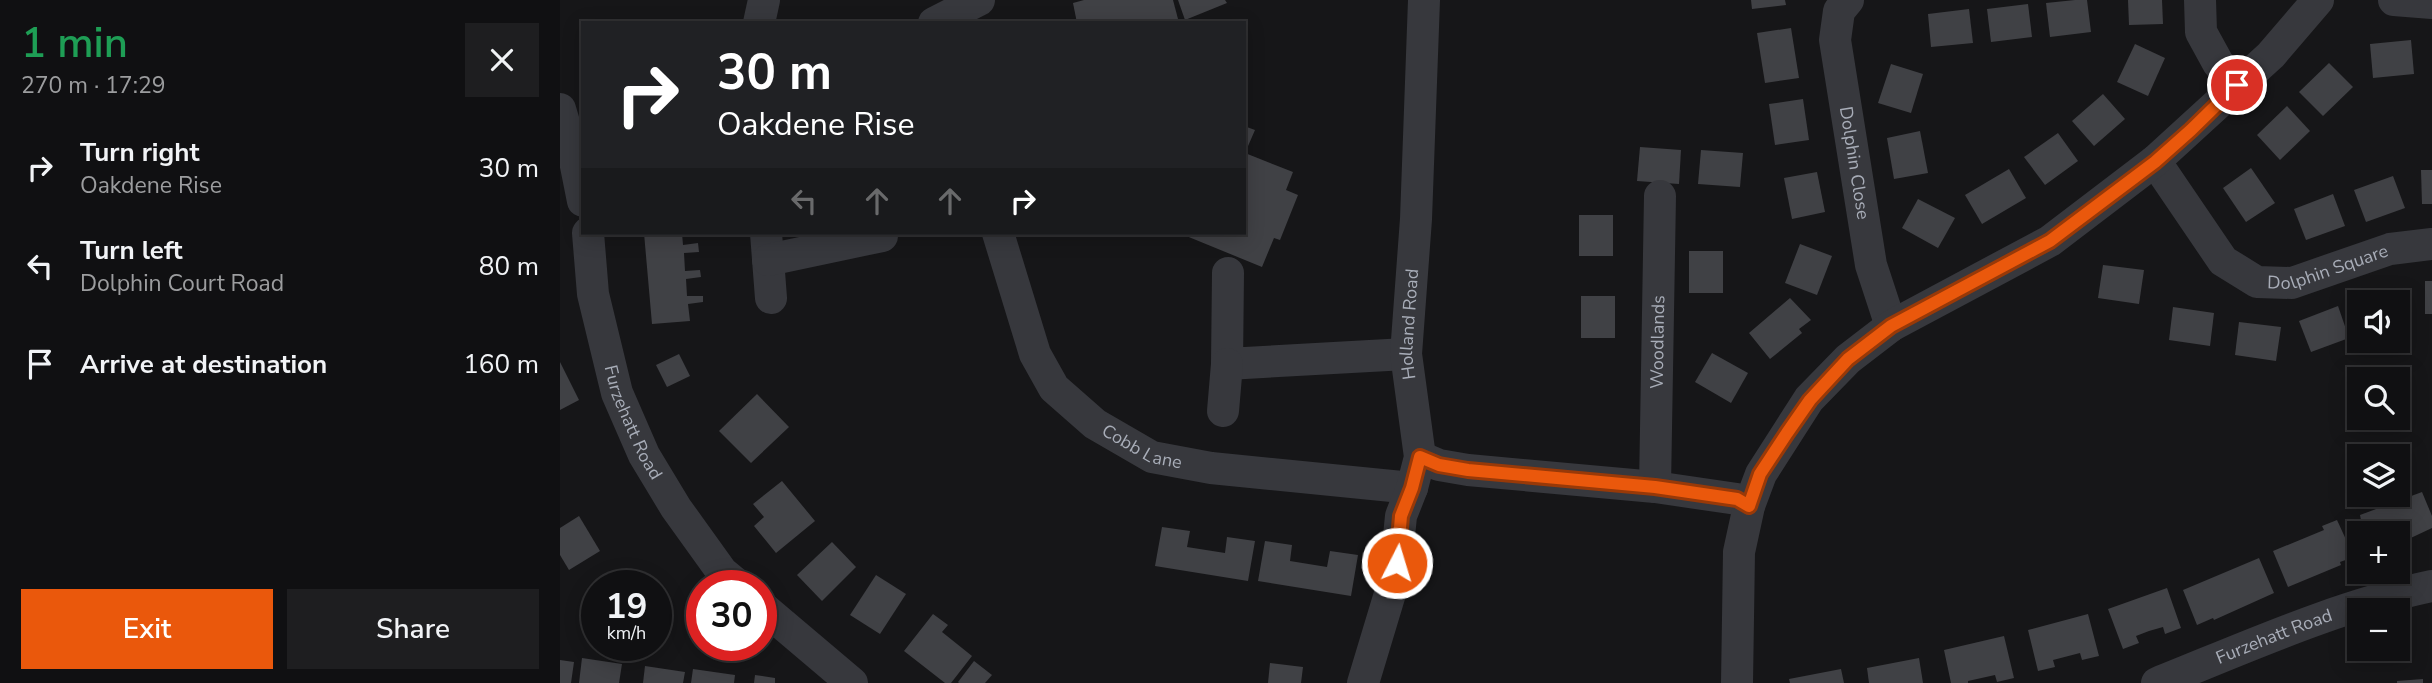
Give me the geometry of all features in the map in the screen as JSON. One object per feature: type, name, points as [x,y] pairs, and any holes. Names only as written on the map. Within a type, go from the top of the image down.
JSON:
[{"type":"street","points":[[759,21],[764,0]]},
{"type":"street","name":"Holland Road","points":[[1363,683],[1395,577],[1401,516],[1420,457],[1406,354],[1417,206],[1424,0]]},
{"type":"street","name":"Dolphin Close","points":[[1848,0],[1839,11],[1835,40],[1871,265],[1891,326]]},
{"type":"street","points":[[2200,0],[2201,32],[2218,63],[2237,85]]},
{"type":"street","points":[[1737,683],[1739,552],[1749,506],[1760,474],[1810,400],[1848,359],[1891,326],[2050,241],[2155,162],[2271,55],[2318,0]]},
{"type":"street","points":[[2394,0],[2432,3]]},
{"type":"street","points":[[581,104],[560,109],[581,191]]},
{"type":"street","name":"Dolphin Square","points":[[2155,162],[2223,261],[2257,282],[2292,284],[2390,249],[2432,244]]},
{"type":"street","name":"Woodlands","points":[[1655,487],[1660,196]]},
{"type":"street","name":"Furzehatt Road","points":[[588,235],[593,294],[617,393],[644,455],[676,508],[721,570]]},
{"type":"street","name":"Cobb Lane","points":[[999,235],[1035,354],[1054,388],[1095,424],[1152,457],[1211,468],[1412,488]]},
{"type":"street","points":[[771,298],[767,246],[882,236]]},
{"type":"street","points":[[1223,411],[1227,364],[1228,273]]},
{"type":"street","points":[[1227,364],[1406,354]]},
{"type":"street","points":[[1420,457],[1439,465],[1468,470],[1655,487],[1737,499],[1749,506]]},
{"type":"street","name":"Furzehatt Road","points":[[2157,683],[2273,636],[2403,592],[2432,586]]},
{"type":"street","points":[[777,620],[852,683]]},
{"type":"building","points":[[1084,0],[1173,0],[1178,19],[1077,21],[1073,3]]},
{"type":"building","points":[[1178,0],[1225,0],[1227,3],[1185,20]]},
{"type":"building","points":[[1751,0],[1785,0],[1786,5],[1752,9]]},
{"type":"building","points":[[2087,0],[2091,32],[2050,37],[2046,3]]},
{"type":"building","points":[[2128,0],[2162,0],[2163,24],[2129,25]]},
{"type":"building","points":[[2028,4],[2032,37],[1991,42],[1987,9]]},
{"type":"building","points":[[1969,9],[1973,43],[1931,47],[1928,14]]},
{"type":"building","points":[[1791,28],[1799,78],[1765,83],[1757,33]]},
{"type":"building","points":[[2411,40],[2414,74],[2373,78],[2370,44]]},
{"type":"building","points":[[2135,44],[2165,58],[2148,96],[2117,82]]},
{"type":"building","points":[[2329,63],[2353,87],[2323,116],[2299,92]]},
{"type":"building","points":[[1891,64],[1923,74],[1911,113],[1878,103]]},
{"type":"building","points":[[2103,94],[2125,119],[2094,146],[2072,121]]},
{"type":"building","points":[[1803,99],[1809,140],[1775,145],[1769,104]]},
{"type":"building","points":[[2287,106],[2310,131],[2280,160],[2257,135]]},
{"type":"building","points":[[1246,127],[1255,130],[1246,151]]},
{"type":"building","points":[[1920,131],[1928,173],[1894,179],[1887,138]]},
{"type":"building","points":[[2058,133],[2078,161],[2045,185],[2024,157]]},
{"type":"building","points":[[1640,147],[1681,150],[1679,184],[1637,181]]},
{"type":"building","points":[[1701,150],[1743,153],[1740,187],[1698,184]]},
{"type":"building","points":[[1246,153],[1293,172],[1286,190],[1298,195],[1280,240],[1274,238],[1262,267],[1184,235],[1246,235]]},
{"type":"building","points":[[2251,168],[2275,203],[2246,222],[2223,188]]},
{"type":"building","points":[[2009,169],[2026,198],[1982,224],[1965,195]]},
{"type":"building","points":[[2421,170],[2432,170],[2432,204],[2422,204]]},
{"type":"building","points":[[1817,172],[1825,212],[1792,219],[1784,178]]},
{"type":"building","points":[[2393,176],[2405,208],[2366,222],[2354,190]]},
{"type":"building","points":[[2333,194],[2345,226],[2306,240],[2294,209]]},
{"type":"building","points":[[1918,199],[1955,218],[1938,248],[1902,228]]},
{"type":"building","points":[[1579,215],[1613,215],[1613,256],[1579,256]]},
{"type":"building","points":[[644,235],[682,235],[683,245],[698,243],[699,252],[684,253],[685,271],[700,270],[701,277],[686,279],[687,296],[703,296],[703,302],[688,304],[690,321],[652,324]]},
{"type":"building","points":[[1800,244],[1832,256],[1817,295],[1785,283]]},
{"type":"building","points":[[1689,251],[1723,251],[1723,293],[1689,293]]},
{"type":"building","points":[[2103,265],[2144,270],[2139,304],[2098,298]]},
{"type":"building","points":[[2425,281],[2432,281],[2432,314],[2425,314]]},
{"type":"building","points":[[1581,296],[1615,296],[1615,338],[1581,338]]},
{"type":"building","points":[[1790,298],[1811,320],[1799,329],[1802,333],[1770,359],[1749,333]]},
{"type":"building","points":[[2338,306],[2347,339],[2311,352],[2299,321]]},
{"type":"building","points":[[2173,307],[2214,313],[2210,346],[2169,340]]},
{"type":"building","points":[[2239,322],[2281,327],[2276,361],[2235,355]]},
{"type":"building","points":[[1712,353],[1748,373],[1731,403],[1695,382]]},
{"type":"building","points":[[679,354],[690,376],[667,387],[656,365]]},
{"type":"building","points":[[560,362],[579,400],[560,410]]},
{"type":"building","points":[[757,394],[789,427],[751,463],[719,431]]},
{"type":"building","points":[[782,481],[815,521],[776,553],[754,526],[764,517],[753,504]]},
{"type":"building","points":[[2422,492],[2432,516],[2432,528],[2410,538],[2410,521],[2361,521],[2360,515],[2382,507],[2410,507],[2410,496]]},
{"type":"building","points":[[579,516],[600,551],[569,570],[560,555],[560,528]]},
{"type":"building","points":[[2337,520],[2347,542],[2347,560],[2340,562],[2341,565],[2288,587],[2273,551],[2324,530],[2322,526]]},
{"type":"building","points":[[1162,527],[1190,531],[1187,547],[1225,553],[1227,537],[1255,541],[1248,581],[1155,566]]},
{"type":"building","points":[[1265,541],[1292,545],[1290,561],[1327,567],[1330,551],[1358,555],[1351,596],[1258,581]]},
{"type":"building","points":[[832,542],[856,567],[822,601],[797,575]]},
{"type":"building","points":[[2259,558],[2274,593],[2197,625],[2183,590]]},
{"type":"building","points":[[876,575],[906,594],[880,634],[850,615]]},
{"type":"building","points":[[2167,588],[2181,628],[2165,634],[2163,627],[2149,631],[2136,636],[2139,643],[2123,649],[2108,609]]},
{"type":"building","points":[[933,614],[948,625],[942,632],[972,656],[951,683],[945,683],[904,651]]},
{"type":"building","points":[[2088,614],[2099,656],[2082,660],[2080,653],[2053,660],[2055,667],[2038,671],[2028,630]]},
{"type":"building","points":[[2004,636],[2014,678],[1997,682],[1995,675],[1968,683],[1951,683],[1944,650]]},
{"type":"building","points":[[1919,658],[1923,683],[1869,683],[1867,668]]},
{"type":"building","points":[[560,660],[574,662],[571,683],[560,683]]},
{"type":"building","points":[[582,661],[622,664],[619,683],[579,683]]},
{"type":"building","points":[[974,661],[992,675],[985,683],[959,683],[958,682]]},
{"type":"building","points":[[1270,663],[1303,667],[1301,683],[1268,683]]},
{"type":"building","points":[[645,666],[685,672],[683,683],[643,683]]},
{"type":"building","points":[[693,669],[735,675],[734,683],[691,683]]},
{"type":"building","points":[[1841,669],[1844,683],[1790,683],[1789,679]]},
{"type":"building","points":[[755,675],[775,678],[775,683],[754,683]]},
{"type":"building","points":[[2423,679],[2423,683],[2397,683],[2397,681]]},
{"type":"route","points":[[1397,563],[1401,516],[1420,457],[1439,465],[1468,470],[1655,487],[1737,499],[1749,506],[1760,474],[1787,433],[1810,400],[1848,359],[1891,326],[2050,241],[2155,162],[2237,85]]}]
